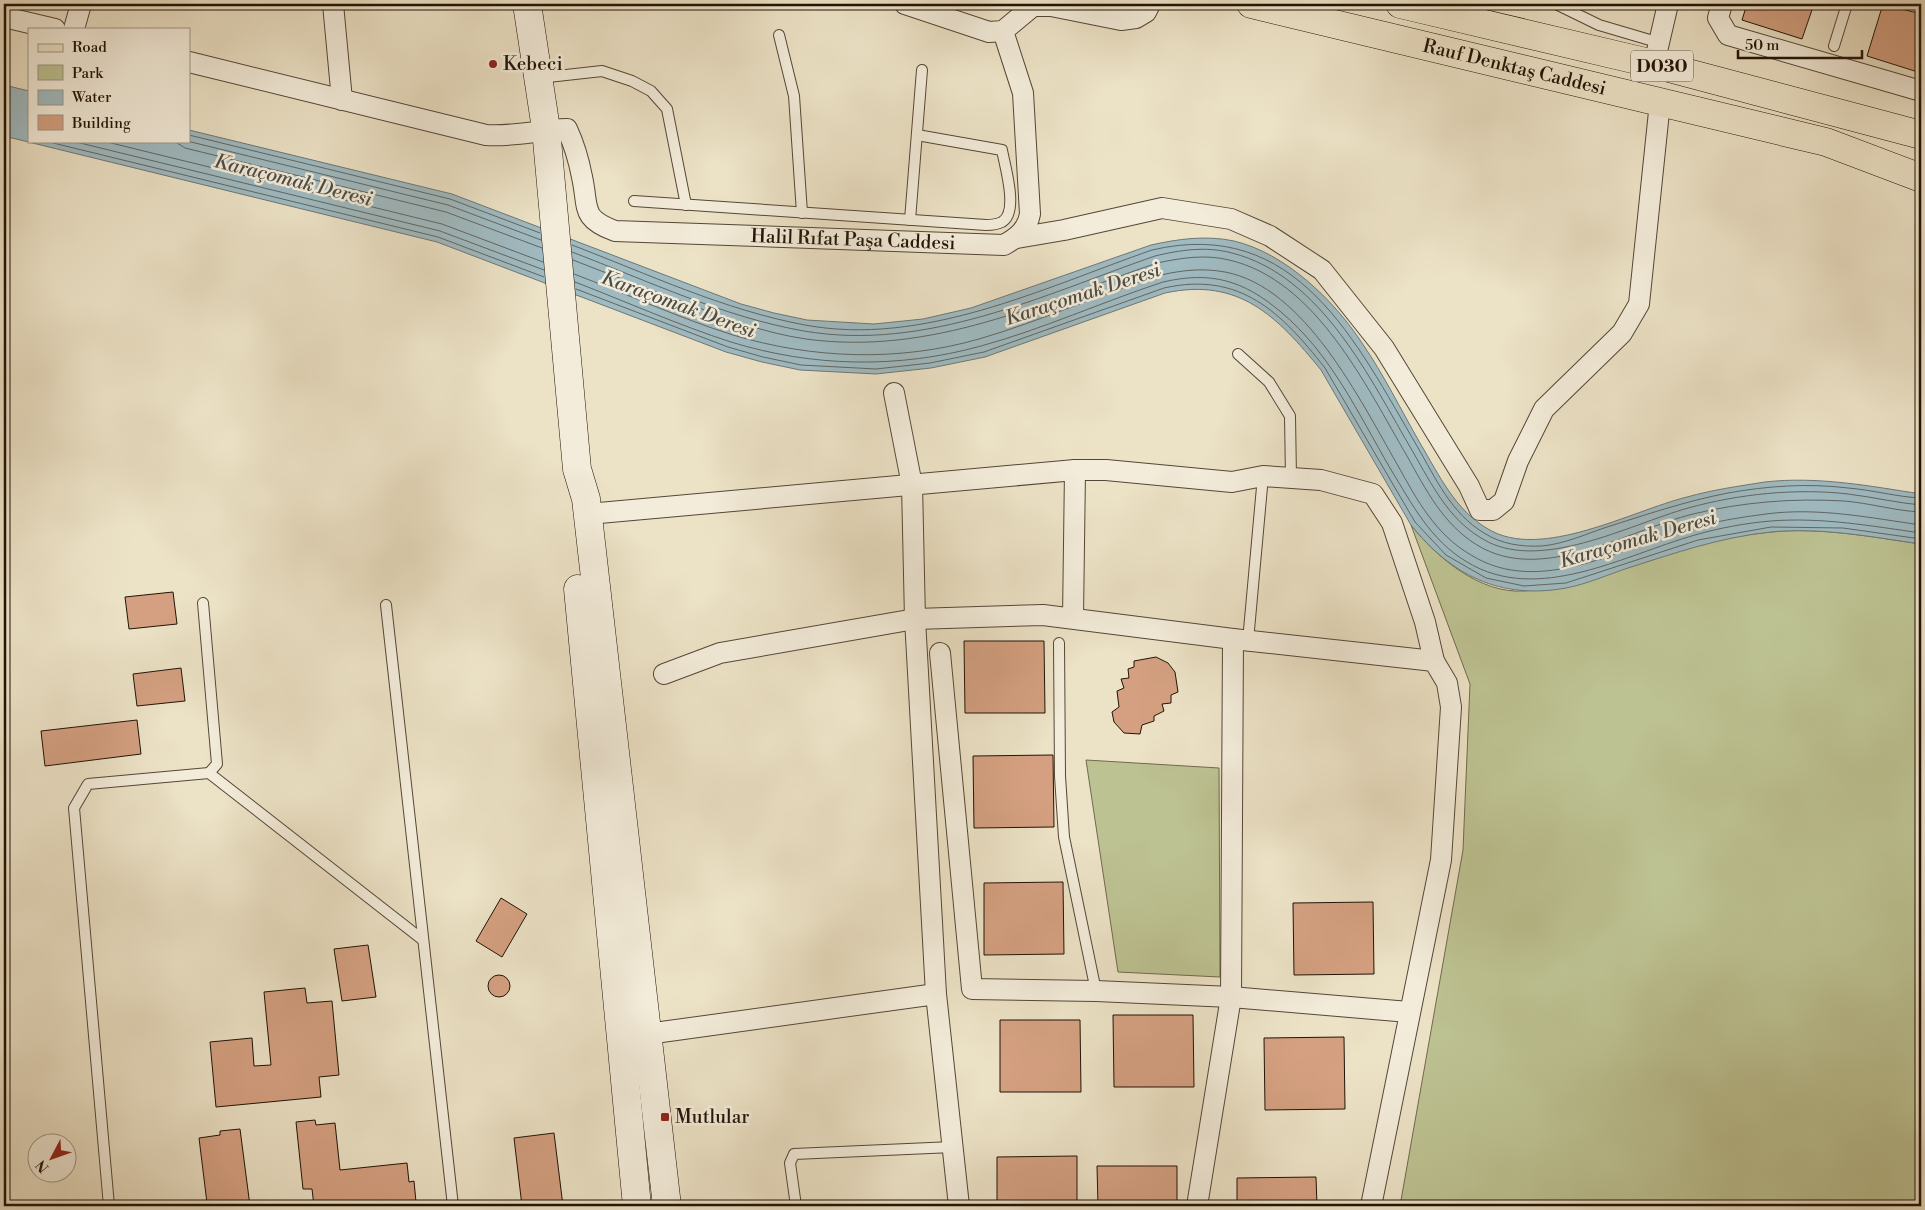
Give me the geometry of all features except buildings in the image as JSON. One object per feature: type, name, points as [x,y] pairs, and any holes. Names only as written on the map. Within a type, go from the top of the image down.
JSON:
[{"type":"main road","name":"Rauf Denktaş Caddesi","points":[[1251,4],[1826,142],[1921,178]]},
{"type":"main road","name":"Rauf Denktaş Caddesi","points":[[1400,4],[1657,53],[1921,135]]},
{"type":"main road","points":[[531,10],[546,130],[577,469],[586,499],[588,514],[667,1206]]},
{"type":"main road","points":[[577,469],[569,492],[636,1206]]},
{"type":"street","points":[[74,28],[81,4]]},
{"type":"street","points":[[333,4],[342,100]]},
{"type":"street","points":[[905,4],[989,32],[1003,32],[1033,6],[1051,6],[1121,20],[1136,18],[1146,12],[1150,4]]},
{"type":"street","points":[[1657,53],[1668,4]]},
{"type":"street","points":[[1722,4],[1718,18],[1728,34],[1921,91]]},
{"type":"street","points":[[4,17],[51,28]]},
{"type":"street","points":[[1003,32],[1023,93],[1030,214],[1028,225],[1017,238]]},
{"type":"street","points":[[190,62],[486,135],[526,135],[546,130]]},
{"type":"street","points":[[1017,238],[1064,230],[1162,208],[1231,219],[1270,236],[1322,270],[1384,348],[1469,486],[1480,510],[1493,510],[1504,501],[1518,461],[1544,409],[1622,333],[1639,304],[1660,102]]},
{"type":"street","name":"Halil Rıfat Paşa Caddesi","points":[[546,130],[567,129],[583,178],[585,207],[598,224],[615,231],[1004,245],[1017,238]]},
{"type":"street","points":[[894,393],[912,485],[915,619],[936,994],[959,1206]]},
{"type":"street","points":[[1073,618],[1075,470]]},
{"type":"street","points":[[588,514],[1075,470],[1106,470],[1232,482],[1263,476],[1321,480],[1372,494],[1392,523],[1424,622],[1434,660],[1447,683],[1451,707],[1441,860],[1371,1206]]},
{"type":"street","points":[[664,674],[720,653],[915,619],[1043,615],[1240,640],[1434,660]]},
{"type":"street","points":[[1197,1206],[1231,997],[1240,640]]},
{"type":"street","points":[[940,653],[972,989],[1096,991],[1231,997],[1410,1012]]},
{"type":"street","points":[[647,1034],[936,994]]},
{"type":"lane","points":[[1556,4],[1657,53]]},
{"type":"lane","points":[[1834,46],[1847,4]]},
{"type":"lane","name":"Halil Rıfat Paşa Caddesi","points":[[778,35],[794,96],[802,213]]},
{"type":"lane","name":"Halil Rıfat Paşa Caddesi","points":[[910,220],[922,70]]},
{"type":"lane","points":[[539,78],[602,71],[632,81],[650,91],[667,109],[686,205]]},
{"type":"lane","name":"Halil Rıfat Paşa Caddesi","points":[[634,201],[986,226],[1002,222],[1009,215],[1012,205],[1002,150],[917,135]]},
{"type":"lane","points":[[1238,354],[1269,382],[1290,416],[1291,478]]},
{"type":"lane","points":[[1240,640],[1263,476]]},
{"type":"lane","points":[[203,603],[217,764],[209,773]]},
{"type":"lane","points":[[386,605],[453,1206]]},
{"type":"lane","points":[[1059,643],[1060,776],[1064,837],[1096,991]]},
{"type":"lane","points":[[109,1206],[74,808],[88,784],[209,773],[423,940]]},
{"type":"lane","points":[[796,1206],[790,1163],[794,1154],[953,1146]]},
{"type":"green space","points":[[1411,525],[1433,549],[1460,571],[1491,586],[1524,591],[1547,587],[1701,544],[1771,532],[1828,532],[1921,544],[1921,1206],[1400,1206],[1463,850],[1470,684]]},
{"type":"green space","points":[[1086,760],[1219,768],[1220,977],[1118,972]]},
{"type":"water","points":[[4,85],[28,91],[28,142],[4,136]]},
{"type":"water","name":"Karaçomak Deresi","points":[[190,130],[452,194],[741,304],[807,320],[874,324],[923,319],[971,308],[1151,245],[1192,238],[1234,241],[1272,256],[1307,280],[1323,295],[1351,327],[1378,367],[1449,491],[1466,512],[1488,529],[1509,537],[1534,539],[1559,537],[1706,492],[1765,482],[1804,480],[1843,483],[1921,494],[1921,544],[1828,532],[1771,532],[1752,534],[1698,546],[1566,588],[1542,591],[1498,587],[1460,570],[1426,543],[1411,525],[1321,370],[1272,318],[1254,305],[1235,296],[1214,291],[1191,290],[1165,293],[985,357],[931,368],[876,374],[800,370],[726,352],[437,242],[29,142],[190,142]]},
{"type":"place","name":"Kebeci","points":[[493,64]]},
{"type":"place","name":"Mutlular","points":[[665,1117]]}]
